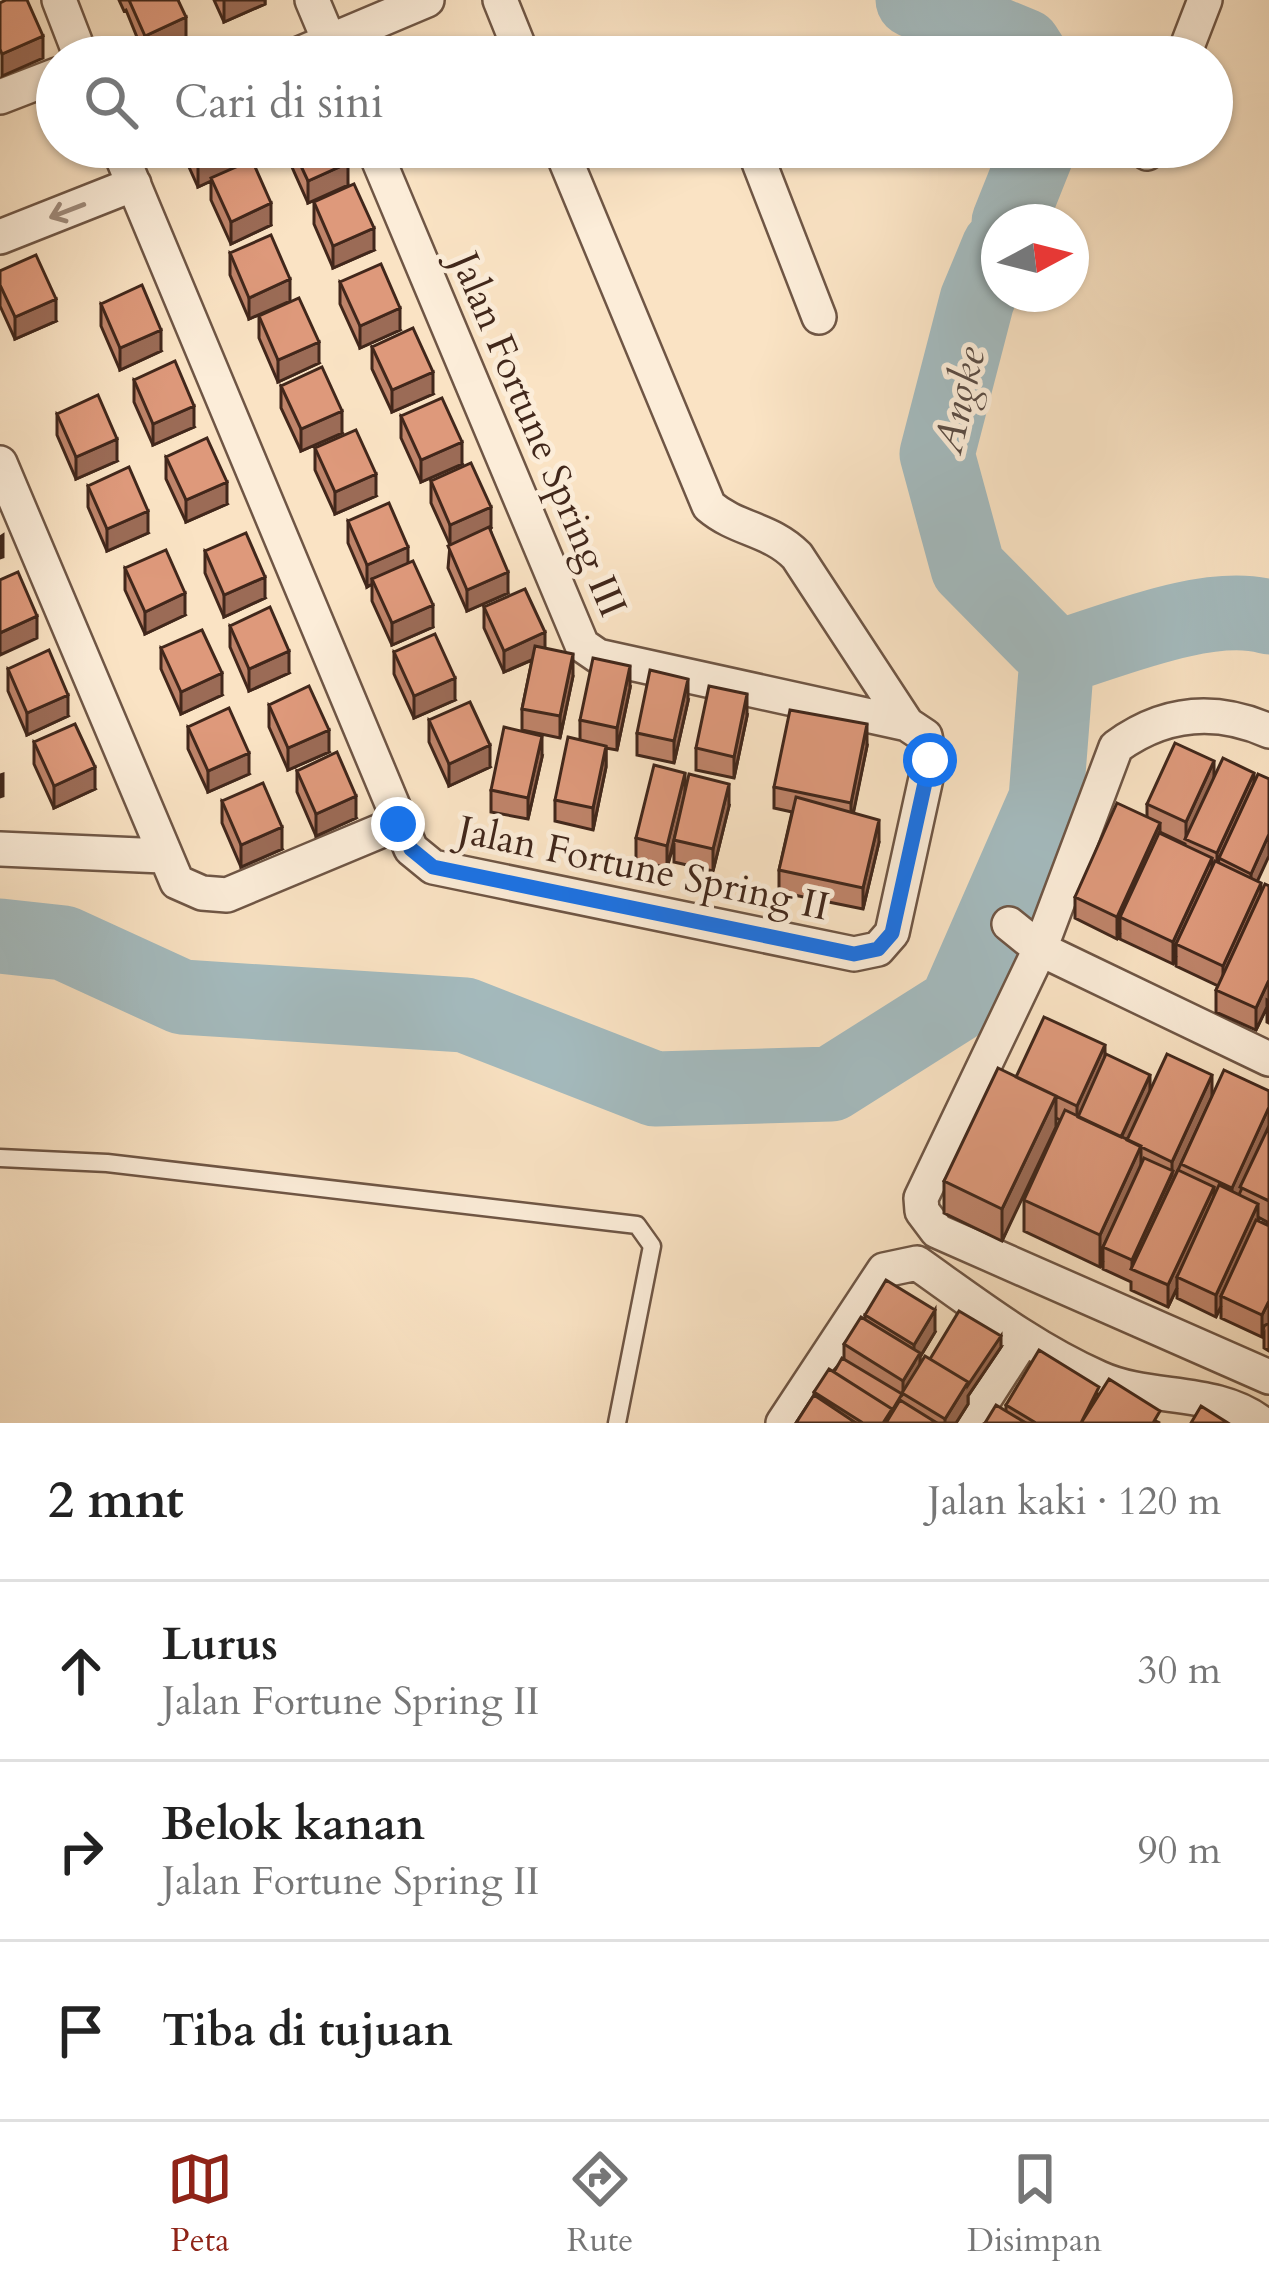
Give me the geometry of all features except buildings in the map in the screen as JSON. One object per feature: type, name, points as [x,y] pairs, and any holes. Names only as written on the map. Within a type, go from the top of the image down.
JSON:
[{"type":"street","points":[[59,0],[73,36]]},
{"type":"street","points":[[312,0],[327,36]]},
{"type":"street","points":[[359,36],[427,0]]},
{"type":"street","points":[[500,0],[515,36]]},
{"type":"street","points":[[1191,36],[1205,0]]},
{"type":"street","points":[[0,97],[36,83]]},
{"type":"street","name":"Jalan Fortune Spring II","points":[[127,168],[411,849],[433,867],[854,954],[878,949],[892,933],[930,760],[925,736],[907,724],[797,556],[779,538],[728,523],[709,506],[573,168]]},
{"type":"street","name":"Jalan Fortune Spring III","points":[[382,168],[570,628],[582,645],[598,656],[907,724]]},
{"type":"street","points":[[760,168],[818,317]]},
{"type":"street","points":[[0,237],[134,184]]},
{"type":"street","points":[[0,464],[177,882],[202,893],[227,895],[398,824]]},
{"type":"street","points":[[1269,730],[1233,715],[1187,716],[1145,726],[1116,747],[1040,949],[921,1198],[922,1211],[937,1231],[1269,1377]]},
{"type":"street","points":[[0,849],[163,856]]},
{"type":"street","points":[[1009,925],[1040,949],[1269,1059]]},
{"type":"street","points":[[783,1423],[884,1270],[917,1263],[1023,1339],[1102,1380],[1197,1412],[1261,1423]]},
{"type":"street","points":[[969,1423],[1023,1339]]},
{"type":"lane","points":[[0,1158],[107,1163],[637,1225],[650,1235],[652,1246],[616,1423]]},
{"type":"waterway","name":"Angke","points":[[913,0],[1000,36]]},
{"type":"waterway","name":"Angke","points":[[1016,204],[1031,168]]},
{"type":"waterway","name":"Angke","points":[[981,290],[937,454],[968,568],[1057,658],[1191,618],[1245,613],[1269,617]]},
{"type":"waterway","points":[[0,936],[64,943],[182,997],[465,1015],[655,1089],[831,1084],[956,1005],[1046,799],[1057,658]]},
{"type":"route","points":[[398,824],[411,849],[433,867],[854,954],[878,949],[892,933],[930,760]]}]
